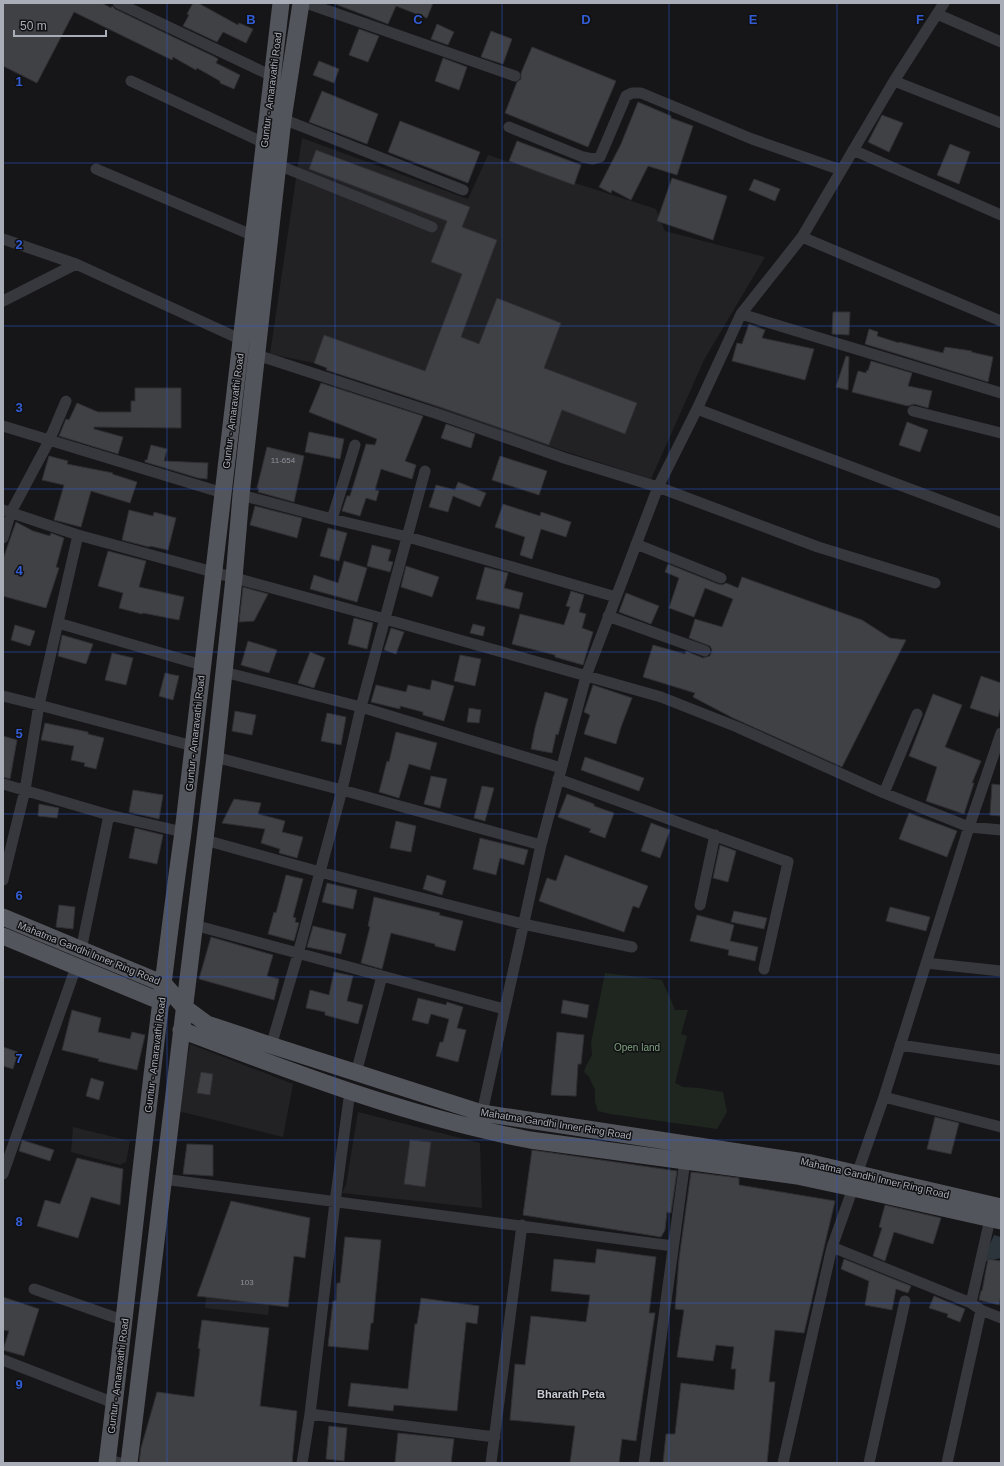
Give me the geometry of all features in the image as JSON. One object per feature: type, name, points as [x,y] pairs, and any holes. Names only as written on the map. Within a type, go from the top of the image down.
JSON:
[{"type":"main road","name":"Guntur - Amaravathi Road","points":[[112,1462],[114,1403],[125,1321],[141,1165],[162,1002],[171,915],[187,800],[281,3]]},
{"type":"main road","name":"Guntur - Amaravathi Road","points":[[129,1463],[215,757],[234,578],[241,495],[283,119],[301,3]]},
{"type":"main road","points":[[187,800],[209,803]]},
{"type":"main road","name":"Mahatma Gandhi Inner Ring Road","points":[[3,917],[164,984],[184,1007],[207,1024],[271,1046],[482,1113],[811,1163],[855,1181],[997,1216]]},
{"type":"main road","name":"Mahatma Gandhi Inner Ring Road","points":[[3,936],[162,1002]]},
{"type":"main road","name":"Mahatma Gandhi Inner Ring Road","points":[[181,1030],[350,1091],[460,1125],[489,1132],[530,1140],[797,1176],[855,1181]]},
{"type":"main road","points":[[128,1287],[150,1290]]},
{"type":"street","points":[[118,3],[272,76]]},
{"type":"street","points":[[306,3],[515,76]]},
{"type":"street","points":[[482,1113],[540,844],[586,676],[658,487],[697,409],[741,314],[802,237],[894,81],[944,3]]},
{"type":"street","points":[[937,14],[1001,42]]},
{"type":"street","points":[[131,81],[264,143]]},
{"type":"street","points":[[894,81],[1001,123]]},
{"type":"street","points":[[509,127],[583,157],[592,159],[600,157],[626,96],[632,93],[641,93],[752,139],[841,170]]},
{"type":"street","points":[[283,119],[463,190]]},
{"type":"street","points":[[853,150],[1001,215]]},
{"type":"street","points":[[278,165],[432,227]]},
{"type":"street","points":[[96,169],[254,236]]},
{"type":"street","points":[[802,237],[1001,320]]},
{"type":"street","points":[[3,239],[76,264],[242,340]]},
{"type":"street","points":[[3,301],[76,264]]},
{"type":"street","points":[[741,314],[1001,394]]},
{"type":"street","points":[[257,355],[438,414],[564,458],[658,487],[818,547],[935,583]]},
{"type":"street","points":[[3,538],[7,511],[49,441],[66,401]]},
{"type":"street","points":[[697,409],[1001,523]]},
{"type":"street","points":[[913,411],[1001,433]]},
{"type":"street","points":[[3,426],[223,493]]},
{"type":"street","points":[[332,519],[355,446]]},
{"type":"street","points":[[271,1046],[298,954],[342,790],[361,707],[425,471]]},
{"type":"street","points":[[241,495],[408,537],[616,597]]},
{"type":"street","points":[[7,511],[78,535],[385,619],[668,700],[737,727],[884,793],[969,827],[1001,830]]},
{"type":"street","points":[[3,880],[25,790],[40,705],[78,535]]},
{"type":"street","points":[[636,544],[721,578]]},
{"type":"street","points":[[608,616],[705,651]]},
{"type":"street","points":[[58,623],[202,665]]},
{"type":"street","points":[[224,672],[361,707],[561,768]]},
{"type":"street","points":[[3,696],[193,746]]},
{"type":"street","points":[[884,793],[917,714]]},
{"type":"street","points":[[783,1463],[832,1247],[884,1097],[969,827],[1001,735]]},
{"type":"street","points":[[215,757],[540,844]]},
{"type":"street","points":[[558,779],[788,862],[764,969]]},
{"type":"street","points":[[3,784],[110,815],[183,832]]},
{"type":"street","points":[[81,950],[110,815]]},
{"type":"street","points":[[700,905],[715,835]]},
{"type":"street","points":[[205,840],[320,872],[523,924],[632,947]]},
{"type":"street","points":[[194,925],[504,1008]]},
{"type":"street","points":[[926,963],[1001,971]]},
{"type":"street","points":[[3,1174],[76,966]]},
{"type":"street","points":[[356,1073],[382,976]]},
{"type":"street","points":[[900,1045],[1001,1060]]},
{"type":"street","points":[[302,1463],[310,1414],[335,1202],[350,1091]]},
{"type":"street","points":[[884,1097],[1001,1127]]},
{"type":"street","points":[[644,1463],[685,1161]]},
{"type":"street","points":[[163,1179],[673,1246]]},
{"type":"street","points":[[947,1463],[976,1307],[997,1216]]},
{"type":"street","points":[[492,1463],[522,1225]]},
{"type":"street","points":[[832,1247],[1001,1318]]},
{"type":"street","points":[[34,1289],[125,1321]]},
{"type":"street","points":[[869,1463],[905,1301]]},
{"type":"street","points":[[3,1360],[114,1403]]},
{"type":"street","points":[[310,1414],[495,1437]]},
{"type":"shaded area","points":[[302,138],[468,199],[488,155],[656,209],[665,231],[765,257],[704,360],[651,479],[508,433],[314,363],[270,354]]},
{"type":"shaded area","points":[[190,1044],[293,1084],[283,1137],[178,1111]]},
{"type":"shaded area","points":[[358,1112],[480,1143],[482,1208],[342,1193],[346,1185]]},
{"type":"shaded area","points":[[73,1127],[130,1141],[126,1162],[120,1165],[71,1152]]},
{"type":"shaded area","points":[[994,1235],[1001,1237],[1001,1258],[982,1262]]},
{"type":"shaded area","points":[[208,1278],[272,1286],[268,1315],[205,1308]]},
{"type":"green space","name":"Open land","points":[[605,973],[662,980],[675,1010],[688,1010],[681,1034],[687,1036],[675,1083],[683,1087],[723,1092],[727,1112],[717,1129],[598,1111],[595,1102],[595,1090],[589,1077],[584,1072],[592,1055],[591,1043]]},
{"type":"building","points":[[3,3],[102,3],[111,8],[112,6],[115,9],[215,57],[218,59],[216,63],[240,75],[234,89],[220,83],[220,81],[197,68],[196,70],[173,57],[172,60],[74,12],[37,83],[3,66]]},
{"type":"building","points":[[193,3],[198,3],[238,25],[239,23],[253,29],[246,43],[223,32],[217,42],[183,26]]},
{"type":"building","points":[[335,3],[433,3],[427,18],[396,6],[388,24]]},
{"type":"building","points":[[437,24],[454,32],[448,45],[431,39]]},
{"type":"building","points":[[359,29],[379,36],[368,62],[349,55]]},
{"type":"building","points":[[491,31],[512,39],[503,64],[481,57]]},
{"type":"building","points":[[532,47],[616,81],[588,147],[505,113],[517,82],[521,79],[521,73]]},
{"type":"building","points":[[443,58],[467,67],[459,90],[435,81]]},
{"type":"building","points":[[319,61],[339,69],[334,83],[313,75]]},
{"type":"building","points":[[322,91],[378,114],[367,144],[309,122]]},
{"type":"building","points":[[638,102],[671,116],[671,118],[693,126],[677,175],[648,166],[631,200],[612,190],[611,193],[599,187],[621,144]]},
{"type":"building","points":[[882,115],[903,123],[889,152],[868,142]]},
{"type":"building","points":[[400,121],[480,152],[468,183],[388,152]]},
{"type":"building","points":[[517,141],[581,165],[574,185],[509,161]]},
{"type":"building","points":[[950,144],[970,152],[959,184],[937,175]]},
{"type":"building","points":[[316,150],[470,207],[462,227],[497,240],[461,337],[479,344],[497,298],[561,323],[544,368],[637,403],[625,434],[562,410],[549,445],[440,407],[326,370],[327,368],[314,363],[324,335],[425,371],[462,274],[431,262],[447,221],[309,169]]},
{"type":"building","points":[[672,178],[727,196],[713,240],[657,221]]},
{"type":"building","points":[[754,179],[780,189],[775,201],[749,190]]},
{"type":"building","points":[[833,312],[850,312],[849,335],[832,334]]},
{"type":"building","points":[[749,324],[765,330],[762,338],[814,349],[805,380],[732,361],[737,343],[742,344]]},
{"type":"building","points":[[869,329],[878,332],[877,336],[899,343],[943,353],[945,347],[972,351],[971,352],[993,357],[988,382],[865,344]]},
{"type":"building","points":[[846,356],[849,357],[848,390],[836,387]]},
{"type":"building","points":[[871,361],[912,373],[908,386],[932,391],[928,408],[914,404],[908,406],[852,392],[858,371],[866,373]]},
{"type":"building","points":[[321,383],[423,416],[405,461],[416,465],[412,479],[381,469],[375,490],[379,491],[376,501],[366,498],[360,516],[342,511],[347,496],[350,496],[366,444],[375,445],[377,439],[309,412]]},
{"type":"building","points":[[135,388],[181,388],[181,428],[94,427],[94,429],[123,437],[118,454],[59,436],[66,419],[69,420],[77,403],[98,412],[131,412],[131,401],[135,401]]},
{"type":"building","points":[[907,422],[928,430],[920,452],[899,445]]},
{"type":"building","points":[[446,424],[475,434],[471,448],[441,438]]},
{"type":"building","points":[[309,432],[344,439],[340,459],[305,452]]},
{"type":"building","points":[[151,445],[167,449],[164,461],[208,463],[207,479],[198,478],[145,462],[145,460],[147,460]]},
{"type":"building","points":[[267,447],[304,456],[294,502],[258,492],[259,489],[257,488]]},
{"type":"building","points":[[49,456],[68,461],[67,464],[113,473],[112,474],[137,482],[130,503],[91,491],[81,527],[54,520],[64,485],[42,480]]},
{"type":"building","points":[[500,456],[547,471],[539,495],[492,480]]},
{"type":"building","points":[[458,482],[486,493],[480,507],[453,496],[448,512],[429,507],[436,485],[455,490]]},
{"type":"building","points":[[503,504],[540,516],[541,512],[571,522],[566,537],[541,529],[532,559],[520,555],[525,537],[495,527]]},
{"type":"building","points":[[255,506],[302,518],[297,538],[250,525]]},
{"type":"building","points":[[129,510],[153,516],[154,512],[176,518],[168,550],[122,540]]},
{"type":"building","points":[[16,522],[33,531],[50,536],[51,533],[64,538],[56,567],[59,568],[46,608],[3,596],[3,559]]},
{"type":"building","points":[[328,528],[347,533],[339,561],[320,556]]},
{"type":"building","points":[[372,545],[391,550],[388,561],[393,562],[390,572],[367,566]]},
{"type":"building","points":[[108,551],[146,561],[139,587],[184,597],[179,620],[142,614],[119,608],[123,593],[98,586]]},
{"type":"building","points":[[344,561],[367,568],[357,602],[310,589],[314,575],[338,583]]},
{"type":"building","points":[[668,564],[718,584],[722,585],[726,583],[738,588],[742,577],[862,620],[890,638],[906,640],[842,767],[733,718],[693,697],[695,693],[643,677],[653,645],[685,654],[686,651],[703,658],[710,656],[712,650],[710,646],[689,638],[695,619],[722,627],[733,599],[705,588],[694,617],[669,608],[679,578],[665,572]]},
{"type":"building","points":[[406,566],[439,577],[432,597],[401,587]]},
{"type":"building","points":[[485,567],[508,573],[504,588],[523,593],[519,609],[476,599]]},
{"type":"building","points":[[243,587],[268,594],[254,621],[239,622]]},
{"type":"building","points":[[571,591],[584,595],[579,612],[586,614],[582,628],[593,632],[583,665],[555,657],[555,655],[512,644],[520,614],[564,625],[570,607],[566,606]]},
{"type":"building","points":[[626,593],[659,606],[651,624],[619,612]]},
{"type":"building","points":[[354,618],[373,623],[367,649],[348,644]]},
{"type":"building","points":[[473,624],[485,627],[483,636],[470,633]]},
{"type":"building","points":[[15,625],[35,631],[30,646],[11,640]]},
{"type":"building","points":[[391,628],[404,632],[396,654],[384,650]]},
{"type":"building","points":[[62,635],[93,644],[86,664],[58,656]]},
{"type":"building","points":[[248,641],[277,650],[269,673],[241,665]]},
{"type":"building","points":[[310,652],[325,658],[314,688],[298,683]]},
{"type":"building","points":[[112,653],[133,658],[126,685],[105,680]]},
{"type":"building","points":[[460,655],[481,659],[475,686],[454,681]]},
{"type":"building","points":[[165,673],[179,676],[173,700],[159,696]]},
{"type":"building","points":[[981,676],[1001,683],[1001,706],[998,717],[970,708]]},
{"type":"building","points":[[432,680],[454,686],[444,721],[423,715],[423,712],[400,706],[400,709],[371,702],[376,685],[406,692],[408,685],[430,690]]},
{"type":"building","points":[[593,685],[632,698],[616,744],[584,734],[590,715],[584,712]]},
{"type":"building","points":[[545,692],[568,699],[558,735],[556,734],[552,753],[531,749]]},
{"type":"building","points":[[933,694],[962,705],[945,747],[981,761],[972,783],[974,783],[964,814],[926,801],[937,767],[909,756]]},
{"type":"building","points":[[469,708],[481,710],[479,723],[467,722]]},
{"type":"building","points":[[235,711],[256,715],[252,735],[232,731]]},
{"type":"building","points":[[327,713],[346,717],[341,745],[321,741]]},
{"type":"building","points":[[45,723],[88,732],[88,734],[104,738],[96,769],[84,766],[85,763],[71,760],[74,746],[41,740]]},
{"type":"building","points":[[396,732],[437,743],[430,770],[409,764],[399,798],[379,792],[387,761],[389,762]]},
{"type":"building","points":[[3,736],[17,740],[10,779],[3,777]]},
{"type":"building","points":[[585,757],[644,778],[639,791],[581,770]]},
{"type":"building","points":[[431,776],[447,779],[440,808],[424,804]]},
{"type":"building","points":[[992,784],[1001,785],[1001,816],[990,815]]},
{"type":"building","points":[[482,786],[494,788],[485,821],[474,818]]},
{"type":"building","points":[[133,790],[163,795],[159,819],[129,812]]},
{"type":"building","points":[[567,794],[614,813],[605,838],[589,832],[591,829],[558,817]]},
{"type":"building","points":[[234,799],[261,803],[258,814],[285,821],[282,832],[303,837],[297,858],[279,853],[280,849],[261,843],[265,829],[222,823]]},
{"type":"building","points":[[39,804],[59,808],[57,818],[38,816]]},
{"type":"building","points":[[909,813],[957,831],[947,857],[899,839]]},
{"type":"building","points":[[396,821],[416,826],[411,852],[390,848]]},
{"type":"building","points":[[651,823],[670,830],[660,858],[641,851]]},
{"type":"building","points":[[135,828],[163,835],[157,864],[129,858]]},
{"type":"building","points":[[480,838],[528,850],[524,865],[500,858],[496,875],[473,869]]},
{"type":"building","points":[[720,845],[736,851],[728,882],[713,878]]},
{"type":"building","points":[[565,855],[648,886],[639,908],[633,906],[624,932],[539,901],[547,878],[556,881]]},
{"type":"building","points":[[286,875],[303,879],[293,917],[296,918],[295,922],[299,923],[294,941],[268,934],[274,912],[276,913]]},
{"type":"building","points":[[427,875],[446,881],[442,895],[423,889]]},
{"type":"building","points":[[327,883],[357,890],[353,909],[322,902]]},
{"type":"building","points":[[374,897],[440,913],[439,915],[463,921],[455,951],[435,946],[435,944],[391,933],[382,969],[361,963],[370,927],[368,926]]},
{"type":"building","points":[[59,905],[75,907],[73,929],[56,927]]},
{"type":"building","points":[[890,907],[930,917],[926,931],[886,921]]},
{"type":"building","points":[[734,911],[767,918],[764,929],[731,922]]},
{"type":"building","points":[[697,915],[734,925],[730,941],[758,947],[755,961],[728,955],[729,950],[690,941]]},
{"type":"building","points":[[313,926],[346,934],[341,954],[307,947]]},
{"type":"building","points":[[211,937],[273,955],[267,976],[279,979],[274,1000],[199,979]]},
{"type":"building","points":[[334,972],[353,976],[347,1001],[363,1005],[358,1024],[325,1015],[325,1012],[306,1008],[310,990],[329,995]]},
{"type":"building","points":[[418,998],[446,1005],[447,1002],[463,1007],[457,1028],[466,1030],[458,1062],[436,1056],[440,1042],[443,1042],[449,1019],[431,1014],[428,1024],[412,1020]]},
{"type":"building","points":[[563,1000],[589,1005],[587,1018],[561,1013]]},
{"type":"building","points":[[72,1010],[101,1018],[98,1032],[130,1039],[132,1032],[145,1035],[137,1070],[98,1061],[99,1059],[62,1050]]},
{"type":"building","points":[[557,1032],[584,1035],[581,1064],[578,1064],[576,1096],[551,1095]]},
{"type":"building","points":[[3,1047],[18,1052],[13,1069],[3,1066]]},
{"type":"building","points":[[201,1072],[213,1074],[210,1095],[197,1093]]},
{"type":"building","points":[[91,1078],[104,1082],[99,1100],[86,1096]]},
{"type":"building","points":[[935,1117],[959,1123],[951,1154],[927,1149]]},
{"type":"building","points":[[22,1140],[54,1150],[50,1161],[19,1151]]},
{"type":"building","points":[[410,1140],[431,1142],[425,1187],[404,1184]]},
{"type":"building","points":[[187,1144],[213,1145],[213,1176],[183,1174]]},
{"type":"building","points":[[532,1150],[677,1171],[671,1213],[667,1212],[665,1230],[661,1237],[523,1215]]},
{"type":"building","points":[[77,1158],[123,1169],[120,1205],[91,1197],[78,1238],[37,1226],[45,1200],[60,1204]]},
{"type":"building","points":[[691,1172],[739,1178],[739,1185],[835,1201],[804,1333],[775,1330],[769,1382],[775,1382],[767,1463],[663,1463],[666,1434],[675,1434],[681,1383],[734,1390],[736,1369],[731,1369],[734,1347],[716,1345],[713,1361],[677,1357],[684,1310],[675,1309],[679,1259]]},
{"type":"building","points":[[231,1201],[310,1218],[305,1258],[294,1256],[288,1307],[197,1296]]},
{"type":"building","points":[[885,1205],[941,1218],[933,1244],[894,1232],[885,1261],[873,1256],[882,1228],[879,1227]]},
{"type":"building","points":[[345,1237],[381,1240],[373,1323],[371,1323],[368,1350],[328,1346],[333,1301],[336,1301],[337,1283],[340,1283]]},
{"type":"building","points":[[597,1249],[656,1257],[649,1313],[655,1313],[636,1441],[622,1439],[619,1463],[570,1463],[575,1426],[510,1420],[515,1364],[525,1365],[531,1316],[586,1322],[590,1295],[551,1291],[554,1259],[595,1263]]},
{"type":"building","points":[[844,1259],[911,1286],[908,1293],[896,1289],[892,1310],[865,1305],[869,1281],[841,1269]]},
{"type":"building","points":[[988,1259],[1001,1261],[1001,1296],[999,1305],[979,1300]]},
{"type":"building","points":[[934,1296],[965,1309],[960,1322],[947,1317],[948,1314],[929,1308]]},
{"type":"building","points":[[3,1297],[39,1309],[24,1356],[3,1350],[9,1331],[3,1330]]},
{"type":"building","points":[[421,1298],[479,1306],[477,1324],[466,1322],[457,1411],[394,1405],[393,1411],[348,1406],[351,1383],[408,1389],[415,1324],[417,1324]]},
{"type":"building","points":[[202,1320],[269,1328],[260,1406],[297,1411],[292,1463],[139,1463],[141,1448],[157,1392],[194,1397]]},
{"type":"building","points":[[329,1426],[347,1428],[344,1461],[326,1459]]},
{"type":"building","points":[[398,1433],[454,1439],[451,1463],[395,1463]]},
{"type":"district","name":"Bharath Peta","points":[[571,1394]]}]
